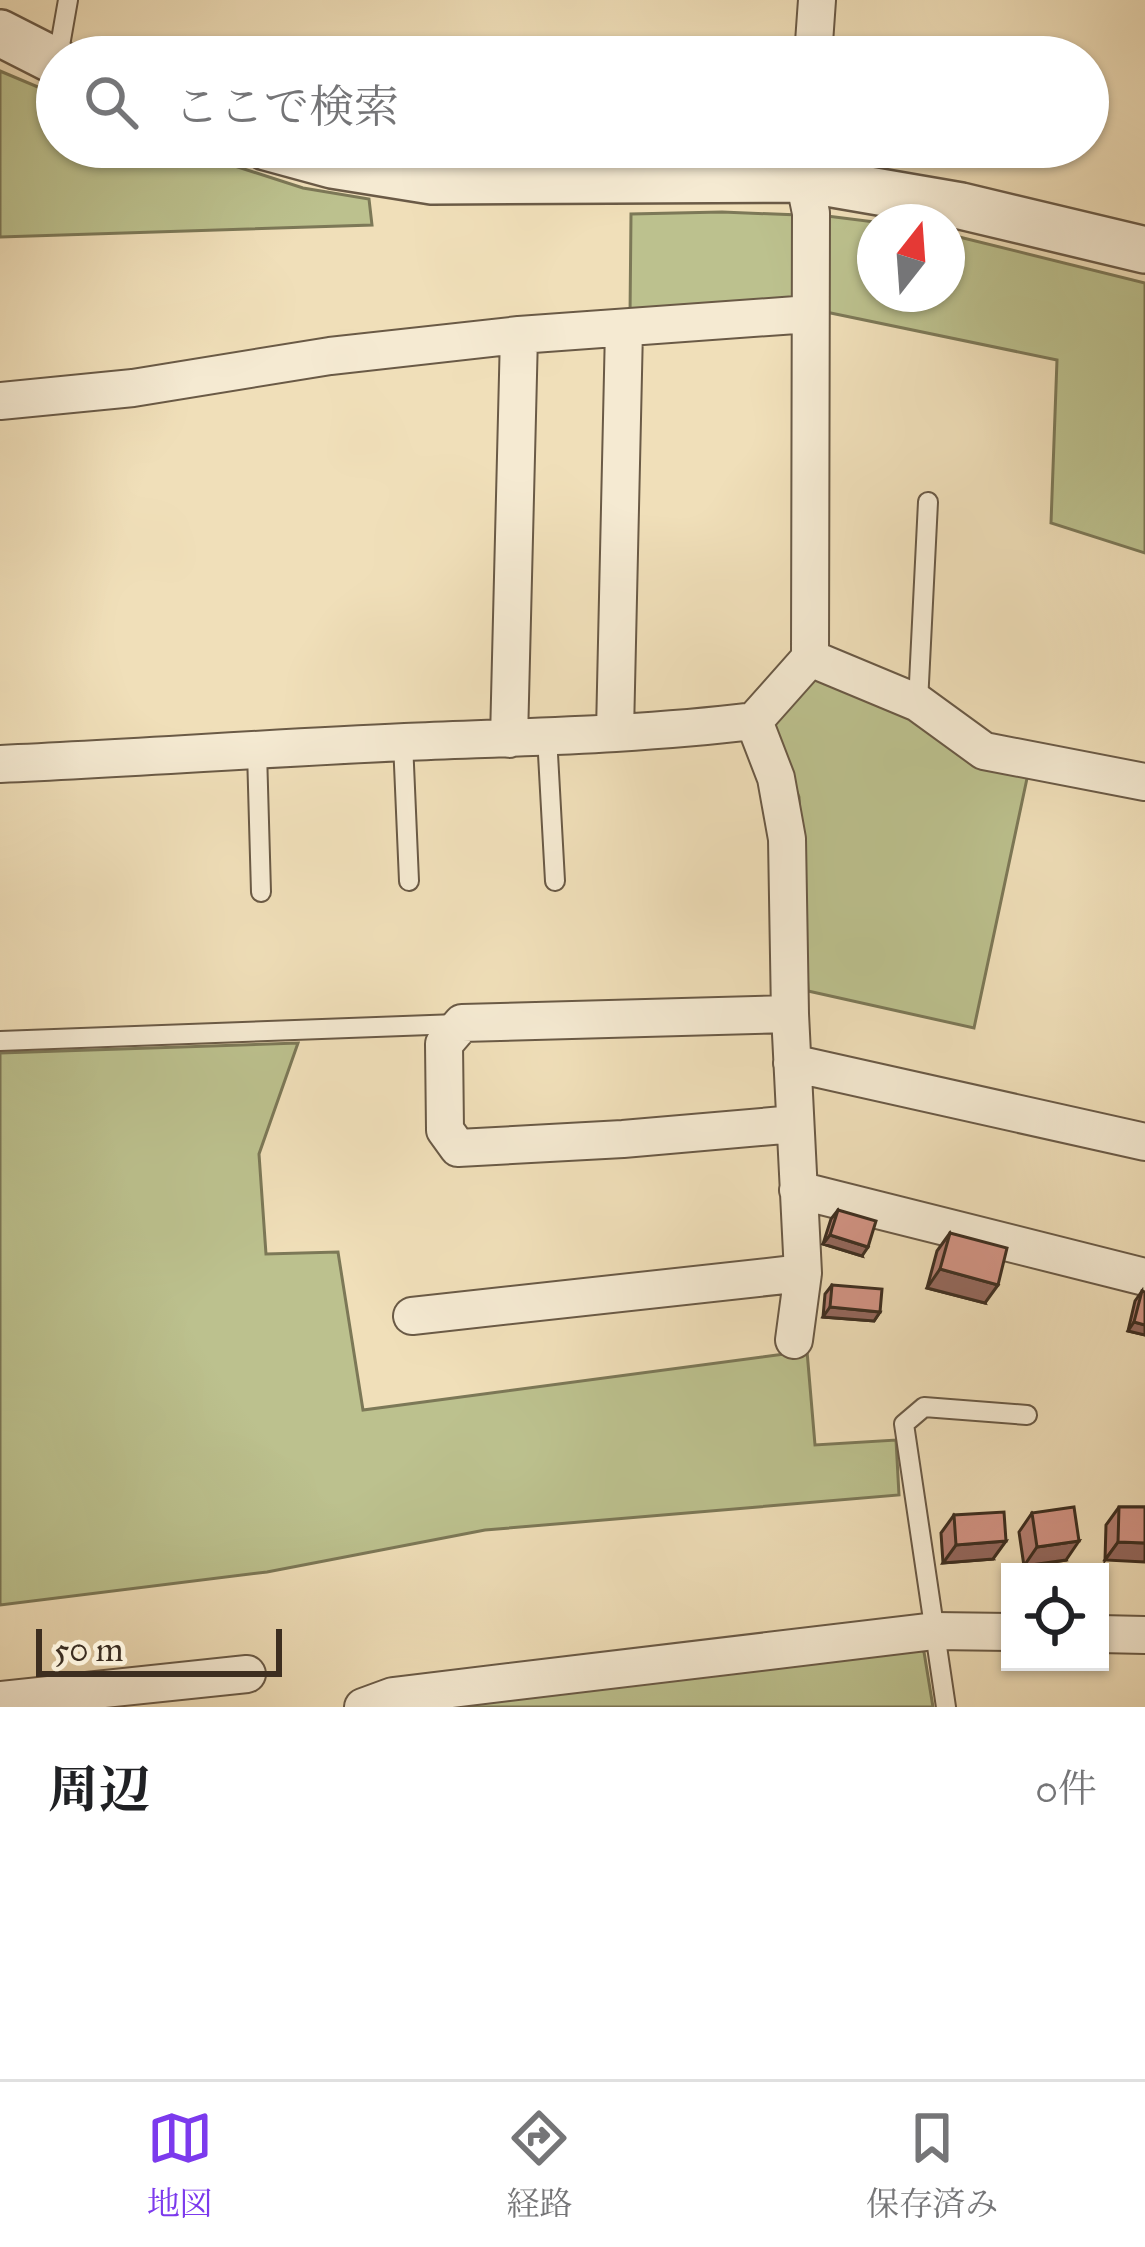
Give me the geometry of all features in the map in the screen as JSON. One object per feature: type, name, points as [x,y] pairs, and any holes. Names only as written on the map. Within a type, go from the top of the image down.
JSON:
[{"type":"street","points":[[814,36],[817,0]]},
{"type":"street","points":[[0,33],[36,50]]},
{"type":"street","points":[[351,168],[432,181],[701,168]]},
{"type":"street","points":[[0,764],[754,722],[810,658],[811,213],[806,168]]},
{"type":"street","points":[[823,168],[1145,250]]},
{"type":"street","points":[[0,401],[133,388],[330,356],[519,335],[810,314]]},
{"type":"street","points":[[615,732],[624,329]]},
{"type":"street","points":[[509,739],[519,335]]},
{"type":"street","points":[[810,658],[918,703],[984,751],[1145,782]]},
{"type":"street","points":[[754,722],[776,778],[787,839],[802,1274],[794,1340]]},
{"type":"street","points":[[790,1014],[462,1023],[444,1044],[445,1130],[458,1148],[795,1124]]},
{"type":"street","points":[[792,1063],[1145,1142]]},
{"type":"street","points":[[798,1190],[1145,1277]]},
{"type":"street","points":[[412,1316],[802,1274]]},
{"type":"street","points":[[363,1707],[392,1696],[934,1630],[1001,1632]]},
{"type":"street","points":[[1109,1634],[1145,1635]]},
{"type":"street","points":[[0,1700],[247,1674]]},
{"type":"lane","points":[[61,36],[68,0]]},
{"type":"lane","points":[[918,703],[928,502]]},
{"type":"lane","points":[[547,736],[555,881]]},
{"type":"lane","points":[[403,742],[409,881]]},
{"type":"lane","points":[[257,752],[261,892]]},
{"type":"lane","points":[[0,1041],[462,1023]]},
{"type":"lane","points":[[946,1707],[904,1424],[924,1407],[1028,1415]]},
{"type":"green space","points":[[0,71],[36,86],[36,168],[241,168],[303,188],[369,199],[372,225],[0,237]]},
{"type":"green space","points":[[631,214],[799,215],[801,300],[630,317]]},
{"type":"green space","points":[[819,215],[857,220],[857,312],[965,312],[965,238],[1145,283],[1145,553],[1051,523],[1057,360],[821,311]]},
{"type":"green space","points":[[806,674],[1029,769],[974,1028],[808,991],[799,797],[767,717]]},
{"type":"green space","points":[[298,1043],[259,1154],[266,1254],[338,1252],[363,1410],[807,1351],[815,1445],[896,1440],[899,1495],[485,1530],[267,1572],[0,1605],[0,1053]]},
{"type":"green space","points":[[918,1648],[924,1652],[933,1707],[421,1707]]},
{"type":"building","points":[[838,1210],[876,1221],[868,1247],[830,1235]]},
{"type":"building","points":[[950,1233],[1007,1248],[998,1285],[940,1269]]},
{"type":"building","points":[[832,1285],[882,1289],[880,1312],[830,1307]]},
{"type":"building","points":[[1145,1292],[1145,1325],[1134,1322]]},
{"type":"building","points":[[1074,1507],[1079,1541],[1037,1547],[1032,1513]]},
{"type":"building","points":[[1119,1507],[1145,1507],[1145,1543],[1118,1542]]},
{"type":"building","points":[[1004,1512],[1006,1541],[956,1545],[954,1515]]}]
